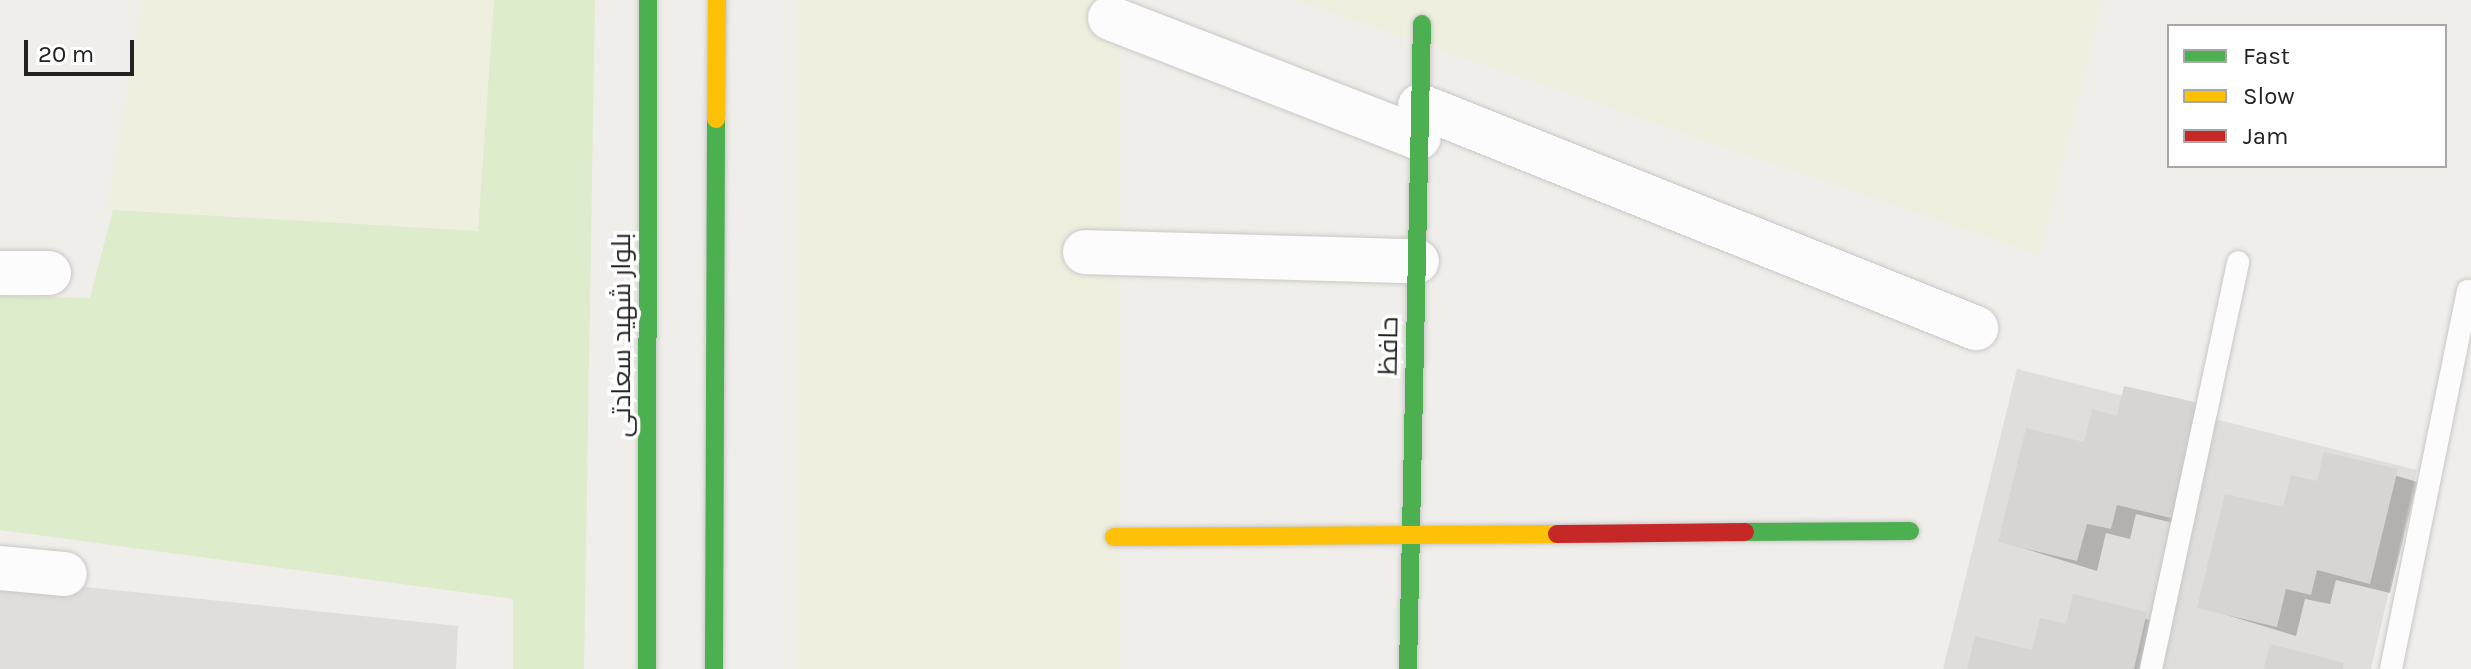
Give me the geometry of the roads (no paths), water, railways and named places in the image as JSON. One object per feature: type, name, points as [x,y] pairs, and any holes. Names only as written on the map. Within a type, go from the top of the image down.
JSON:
[{"type":"street","name":"بلوار شهید سعادتی","points":[[647,669],[648,0]]},
{"type":"street","points":[[714,669],[717,0]]},
{"type":"street","points":[[1110,18],[1420,122],[1976,328]]},
{"type":"street","name":"حافظ","points":[[1408,669],[1422,24]]},
{"type":"street","points":[[1085,252],[1417,261]]},
{"type":"street","points":[[0,273],[49,273]]},
{"type":"street","points":[[1114,537],[1910,531]]},
{"type":"street","points":[[0,568],[65,574]]},
{"type":"street","points":[[649,580],[715,577]]},
{"type":"lane","points":[[2151,669],[2238,262]]},
{"type":"lane","points":[[2391,669],[2468,291]]}]
